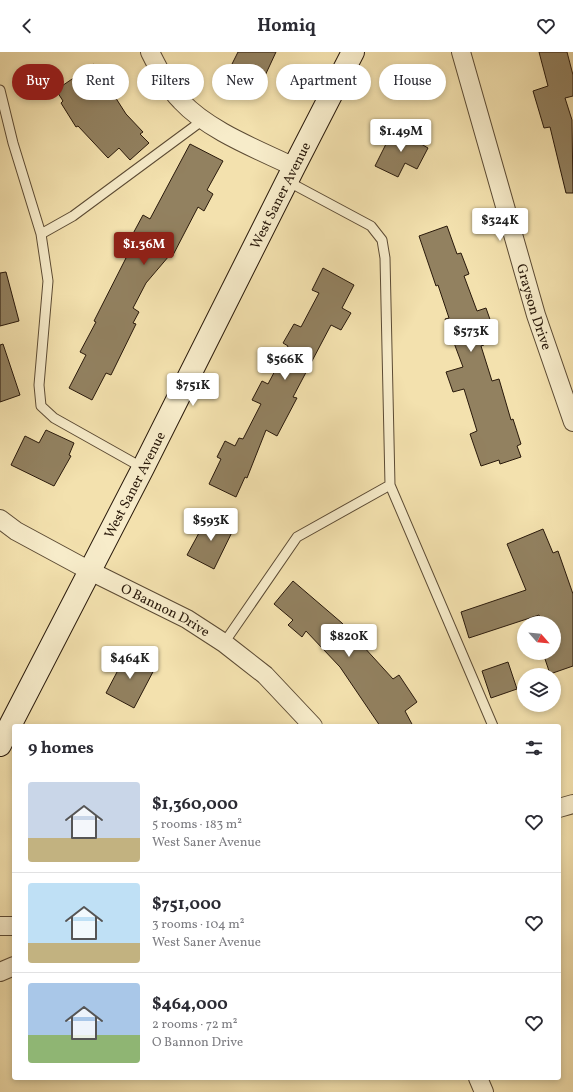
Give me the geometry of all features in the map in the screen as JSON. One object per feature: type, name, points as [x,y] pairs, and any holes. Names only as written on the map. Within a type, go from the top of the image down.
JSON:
[{"type":"street","points":[[150,52],[160,72],[181,101],[203,120],[224,134],[291,174]]},
{"type":"street","name":"West Saner Avenue","points":[[0,745],[143,468],[353,52]]},
{"type":"street","name":"Grayson Drive","points":[[461,52],[536,315],[573,422]]},
{"type":"street","name":"O Bannon Drive","points":[[0,519],[16,531],[90,571],[188,620],[224,643],[265,675],[311,724]]},
{"type":"street","points":[[561,807],[573,804]]},
{"type":"street","points":[[0,926],[12,926]]},
{"type":"street","points":[[0,972],[12,967]]},
{"type":"street","points":[[479,1080],[484,1092]]},
{"type":"lane","points":[[0,90],[13,143],[41,234],[48,281],[39,385],[41,406],[54,418],[143,468]]},
{"type":"lane","points":[[41,234],[73,216],[203,120]]},
{"type":"lane","points":[[291,174],[371,226],[382,240],[385,258],[390,485],[492,724]]},
{"type":"lane","points":[[224,643],[297,538],[390,485]]},
{"type":"building","points":[[238,52],[276,52],[268,69],[268,64],[232,64]]},
{"type":"building","points":[[539,52],[567,52],[573,75],[573,96],[565,98],[572,120],[573,193],[566,193],[550,127],[544,128],[533,91],[548,86]]},
{"type":"building","points":[[72,79],[72,100],[117,100],[126,114],[143,132],[140,134],[149,143],[130,160],[119,148],[108,158],[78,126],[76,127],[61,103],[64,100],[64,85]]},
{"type":"building","points":[[394,128],[428,148],[417,169],[405,163],[398,177],[375,166]]},
{"type":"building","points":[[190,144],[223,161],[207,190],[213,194],[204,211],[198,207],[172,257],[169,256],[146,283],[133,308],[139,312],[133,323],[136,324],[111,375],[106,373],[92,400],[69,388],[86,355],[80,352],[126,258],[121,256],[143,215],[150,219]]},
{"type":"building","points":[[447,226],[457,254],[461,253],[469,274],[464,276],[477,311],[486,308],[493,328],[480,333],[484,345],[481,346],[492,381],[499,379],[511,420],[513,419],[521,444],[517,446],[521,457],[500,464],[499,460],[481,466],[470,434],[477,431],[464,389],[453,392],[446,372],[463,367],[445,319],[449,318],[438,285],[436,286],[419,236]]},
{"type":"building","points":[[323,268],[354,285],[342,308],[351,313],[341,330],[331,325],[293,397],[297,398],[277,436],[266,430],[247,478],[245,477],[236,497],[209,484],[221,459],[217,457],[225,441],[235,446],[239,438],[243,439],[261,404],[252,400],[262,381],[268,384],[288,346],[283,343],[294,324],[301,327],[319,293],[312,290]]},
{"type":"building","points":[[6,272],[19,321],[0,326],[0,273]]},
{"type":"building","points":[[3,344],[20,395],[0,402],[0,345]]},
{"type":"building","points":[[46,430],[74,443],[69,455],[71,456],[54,486],[11,465],[25,436],[39,443]]},
{"type":"building","points":[[216,516],[235,526],[214,569],[187,555],[206,520],[212,523]]},
{"type":"building","points":[[543,529],[553,553],[558,551],[573,594],[573,666],[561,670],[561,668],[548,668],[545,660],[561,660],[561,616],[517,616],[517,622],[469,638],[461,612],[526,590],[507,544]]},
{"type":"building","points":[[293,581],[342,623],[393,679],[399,675],[417,702],[405,711],[412,724],[379,724],[340,667],[306,631],[302,637],[288,625],[293,620],[274,604]]},
{"type":"building","points":[[127,653],[155,668],[134,708],[106,693]]},
{"type":"building","points":[[508,662],[517,689],[491,698],[482,671]]}]
